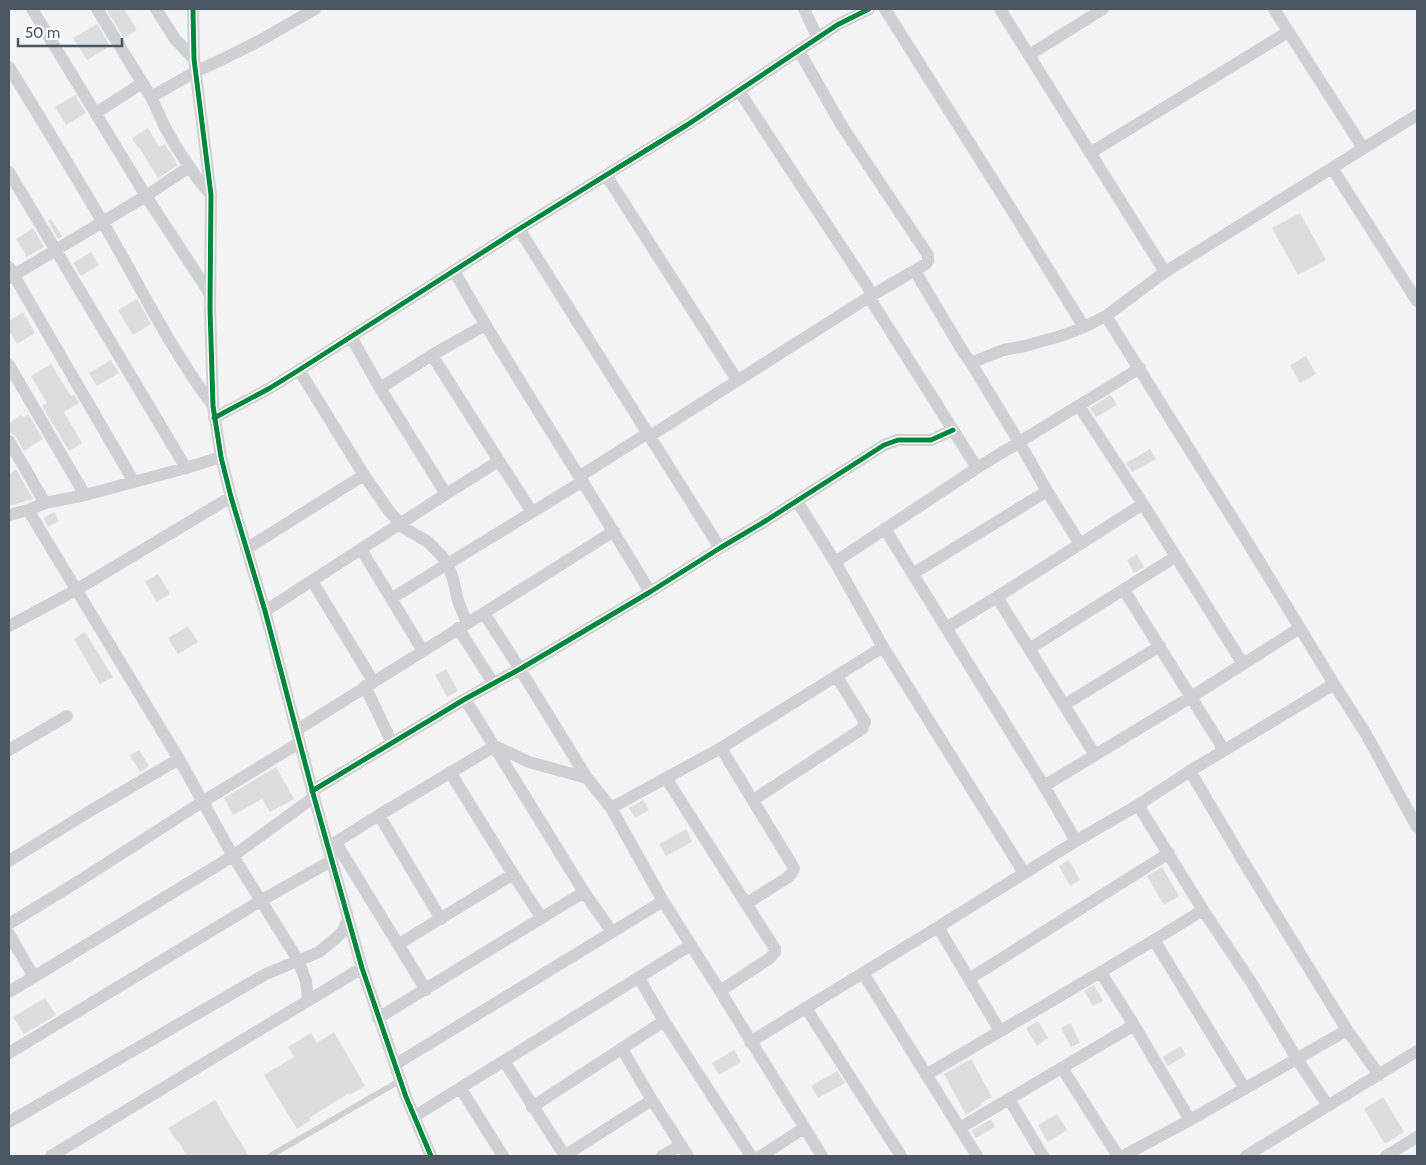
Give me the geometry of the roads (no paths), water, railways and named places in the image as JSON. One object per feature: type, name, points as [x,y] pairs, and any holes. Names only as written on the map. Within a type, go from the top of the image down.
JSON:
[{"type":"street","points":[[32,9],[146,196],[210,294]]},
{"type":"street","points":[[97,9],[151,96],[165,127],[189,167],[211,195]]},
{"type":"street","points":[[156,9],[175,40],[194,65]]},
{"type":"street","points":[[193,9],[194,65],[211,195],[210,294],[214,412],[231,497],[265,611],[313,794],[332,845],[399,944],[426,990]]},
{"type":"street","points":[[151,96],[194,65],[244,48],[314,9]]},
{"type":"street","points":[[804,9],[818,38]]},
{"type":"street","points":[[214,412],[270,388],[740,91],[837,25],[869,9]]},
{"type":"street","points":[[886,9],[1084,327]]},
{"type":"street","points":[[1000,9],[1165,272]]},
{"type":"street","points":[[1029,55],[1103,9]]},
{"type":"street","points":[[1274,9],[1363,148]]},
{"type":"street","points":[[1090,152],[1288,32]]},
{"type":"street","points":[[392,598],[532,512],[649,434],[926,264],[928,255],[842,126],[799,51]]},
{"type":"street","points":[[9,67],[103,222],[174,347],[214,412]]},
{"type":"street","points":[[96,113],[142,82]]},
{"type":"street","points":[[740,91],[871,296],[977,468]]},
{"type":"street","points":[[971,363],[1003,350],[1064,335],[1106,316],[1165,272],[1417,114]]},
{"type":"street","points":[[134,482],[11,273],[56,250],[146,196],[189,167]]},
{"type":"street","points":[[1332,168],[1417,301]]},
{"type":"street","points":[[9,172],[186,468]]},
{"type":"street","points":[[606,175],[737,380]]},
{"type":"street","points":[[519,229],[720,548]]},
{"type":"street","points":[[454,271],[485,325],[650,592]]},
{"type":"street","points":[[915,271],[1080,544]]},
{"type":"street","points":[[1106,316],[1366,734],[1417,827]]},
{"type":"street","points":[[380,388],[432,355],[485,325]]},
{"type":"street","points":[[351,337],[380,388],[446,494]]},
{"type":"street","points":[[432,355],[532,512]]},
{"type":"street","points":[[9,365],[85,495]]},
{"type":"street","points":[[835,562],[977,468],[1140,368]]},
{"type":"street","points":[[299,370],[364,475],[399,524],[428,542],[448,565],[453,578],[462,626],[493,683]]},
{"type":"street","points":[[1079,406],[1243,664]]},
{"type":"street","points":[[9,992],[233,856],[313,794],[392,743],[650,592],[884,445],[898,440],[931,440],[953,430]]},
{"type":"street","points":[[9,440],[45,503]]},
{"type":"street","points":[[9,515],[45,503],[85,495],[222,457]]},
{"type":"street","points":[[265,611],[499,461]]},
{"type":"street","points":[[246,549],[364,475]]},
{"type":"street","points":[[914,573],[1047,491]]},
{"type":"street","points":[[9,626],[76,590],[231,497]]},
{"type":"street","points":[[797,501],[835,562],[882,647],[1024,873]]},
{"type":"street","points":[[946,628],[1143,504]]},
{"type":"street","points":[[28,510],[179,760],[233,856],[298,960],[306,981],[308,1001]]},
{"type":"street","points":[[885,529],[914,573],[1076,841]]},
{"type":"street","points":[[297,730],[614,531]]},
{"type":"street","points":[[361,549],[423,651]]},
{"type":"street","points":[[1029,649],[1175,557]]},
{"type":"street","points":[[312,581],[369,684],[392,743]]},
{"type":"street","points":[[1124,590],[1224,750]]},
{"type":"street","points":[[997,597],[1095,755]]},
{"type":"street","points":[[484,613],[587,778],[611,808],[663,901],[822,1156]]},
{"type":"street","points":[[1044,786],[1300,628]]},
{"type":"street","points":[[1064,705],[1160,646]]},
{"type":"street","points":[[611,808],[721,748],[882,647]]},
{"type":"street","points":[[753,800],[862,729],[865,722],[863,717],[836,677]]},
{"type":"street","points":[[750,1042],[1334,684]]},
{"type":"street","points":[[465,699],[584,892],[612,932]]},
{"type":"street","points":[[9,750],[67,716]]},
{"type":"street","points":[[9,924],[299,743]]},
{"type":"street","points":[[495,746],[529,762],[587,778]]},
{"type":"street","points":[[332,845],[495,746]]},
{"type":"street","points":[[721,748],[794,868],[787,878],[747,903]]},
{"type":"street","points":[[9,861],[90,811],[179,760]]},
{"type":"street","points":[[1190,771],[1347,1030],[1380,1075]]},
{"type":"street","points":[[450,772],[541,917]]},
{"type":"street","points":[[666,778],[774,945],[775,952],[770,958],[720,991]]},
{"type":"street","points":[[1138,805],[1251,982],[1296,1060],[1328,1106]]},
{"type":"street","points":[[379,815],[441,919]]},
{"type":"street","points":[[332,845],[331,861],[362,968],[378,1018],[431,1156]]},
{"type":"street","points":[[969,979],[1169,853]]},
{"type":"street","points":[[9,1053],[262,900],[331,861]]},
{"type":"street","points":[[399,944],[513,874]]},
{"type":"street","points":[[378,1018],[584,892]]},
{"type":"street","points":[[396,1064],[663,901]]},
{"type":"street","points":[[926,1075],[1204,910]]},
{"type":"street","points":[[9,1122],[266,974],[318,952],[342,932],[348,920]]},
{"type":"street","points":[[938,927],[1000,1031]]},
{"type":"street","points":[[9,934],[34,977]]},
{"type":"street","points":[[1154,940],[1245,1089]]},
{"type":"street","points":[[415,1116],[691,945]]},
{"type":"street","points":[[51,1156],[362,968]]},
{"type":"street","points":[[1101,972],[1190,1120]]},
{"type":"street","points":[[863,973],[977,1156]]},
{"type":"street","points":[[639,978],[664,1021],[751,1156]]},
{"type":"street","points":[[806,1008],[901,1156]]},
{"type":"street","points":[[532,1107],[664,1021]]},
{"type":"street","points":[[960,1128],[1134,1025]]},
{"type":"street","points":[[1123,1156],[1347,1030]]},
{"type":"street","points":[[622,1049],[688,1156]]},
{"type":"street","points":[[1246,1156],[1417,1051]]},
{"type":"street","points":[[504,1061],[564,1156],[652,1100]]},
{"type":"street","points":[[1062,1068],[1118,1156]]},
{"type":"street","points":[[461,1089],[503,1156]]},
{"type":"street","points":[[1009,1099],[1044,1156]]},
{"type":"street","points":[[761,1156],[804,1128]]},
{"type":"street","points":[[1386,1156],[1417,1137]]},
{"type":"street","points":[[662,1156],[681,1145]]},
{"type":"lane","points":[[270,1156],[401,1080]]}]
